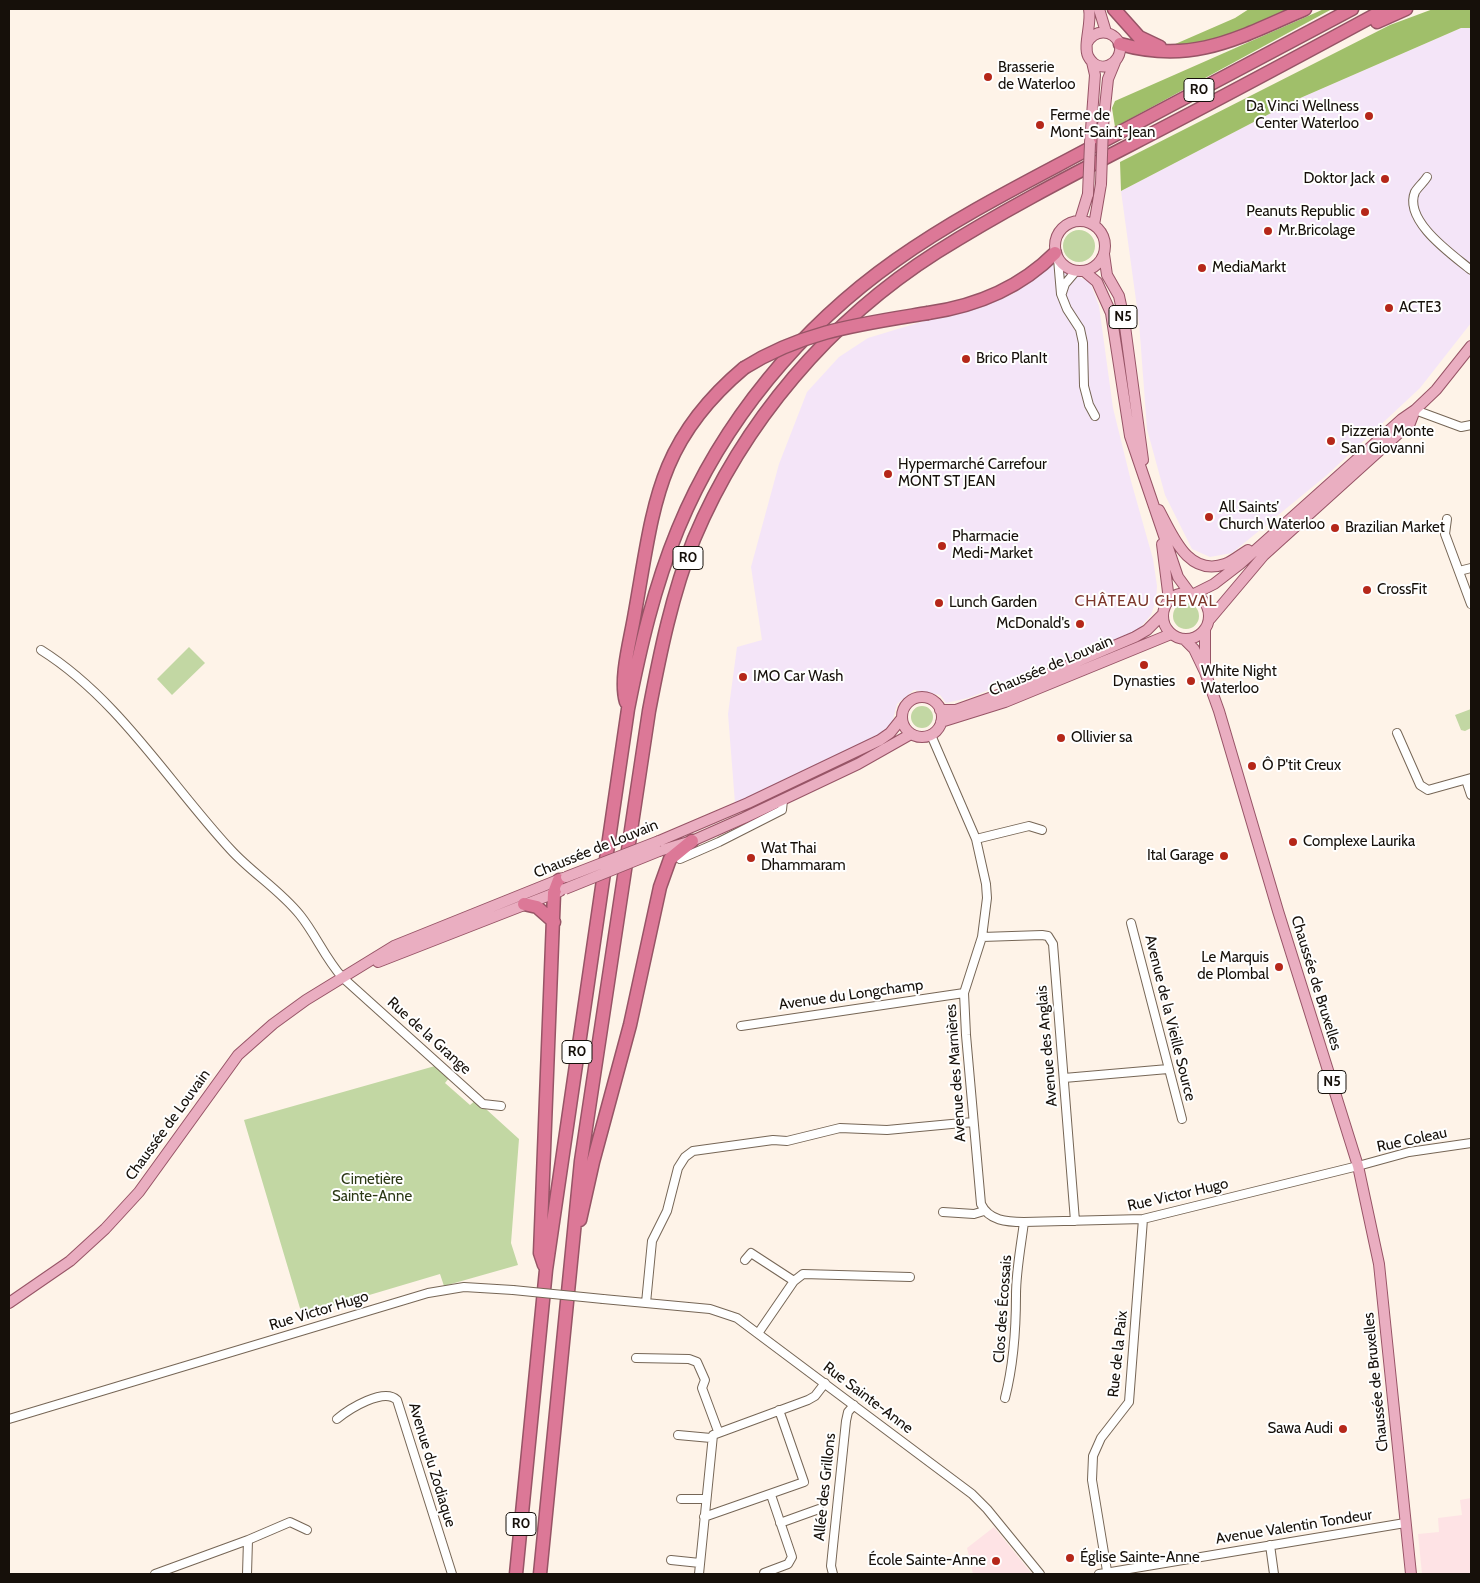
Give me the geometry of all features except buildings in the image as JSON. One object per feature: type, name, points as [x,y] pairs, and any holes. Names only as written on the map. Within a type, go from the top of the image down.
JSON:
[{"type":"highway","points":[[1114,9],[1139,36],[1166,51]]},
{"type":"highway","points":[[1120,44],[1134,48],[1166,51],[1200,50],[1226,44],[1305,9]]},
{"type":"highway","name":"R0","points":[[516,1574],[546,1270],[628,708],[640,647],[656,588],[678,529],[703,478],[736,424],[775,370],[824,319],[897,259],[981,208],[1352,9]]},
{"type":"highway","name":"R0","points":[[540,1574],[572,1233],[626,855],[659,656],[674,598],[694,540],[720,483],[752,431],[795,375],[842,326],[878,295],[937,252],[1053,185],[1386,9]]},
{"type":"highway","points":[[1346,30],[1369,26],[1406,9]]},
{"type":"highway","points":[[628,708],[623,691],[649,528],[658,490],[675,448],[695,417],[718,390],[744,368],[788,344],[823,332],[974,303],[1004,291],[1056,256]]},
{"type":"highway","points":[[572,1233],[582,1217],[593,1162],[630,1025],[660,887],[670,859],[692,841]]},
{"type":"highway","points":[[546,1270],[540,1253],[554,922],[561,885]]},
{"type":"highway","points":[[524,904],[537,907],[554,922]]},
{"type":"main road","points":[[1080,220],[1088,194],[1090,132],[1095,75],[1092,62],[1087,53],[1091,21],[1089,9]]},
{"type":"main road","points":[[1099,9],[1106,32]]},
{"type":"main road","points":[[1056,256],[1056,237],[1059,230],[1072,221],[1080,220],[1094,225],[1101,184],[1103,126],[1108,79],[1121,50],[1117,38],[1106,32],[1095,34],[1087,43]]},
{"type":"main road","points":[[1092,62],[1106,66],[1115,62]]},
{"type":"main road","name":"N5","points":[[1094,225],[1103,235],[1107,275],[1119,296],[1124,319],[1145,477]]},
{"type":"main road","points":[[1080,271],[1096,265],[1104,254]]},
{"type":"main road","name":"N5","points":[[1056,256],[1063,265],[1080,271],[1097,282],[1112,312],[1124,410],[1130,436],[1178,577],[1192,593],[1205,602],[1210,618],[1205,630],[1205,672]]},
{"type":"main road","points":[[1205,630],[1199,636],[1184,639],[1171,634],[1166,628],[1162,614],[1169,600],[1181,593],[1192,593],[1214,584],[1269,538],[1402,419],[1415,410],[1436,390],[1471,346]]},
{"type":"main road","points":[[1210,618],[1264,555],[1410,423],[1415,410]]},
{"type":"main road","points":[[1150,492],[1181,551],[1196,564],[1217,567],[1228,563],[1269,538]]},
{"type":"main road","name":"N5","points":[[1161,531],[1169,600]]},
{"type":"main road","name":"Chaussée de Louvain","points":[[940,710],[956,710],[979,702],[1135,637],[1148,630],[1162,614]]},
{"type":"main road","name":"Chaussée de Louvain","points":[[941,722],[977,713],[1171,634]]},
{"type":"main road","name":"N5","points":[[1184,639],[1194,649],[1205,672]]},
{"type":"main road","name":"Chaussée de Bruxelles","points":[[1205,672],[1358,1166],[1379,1264],[1411,1574]]},
{"type":"main road","points":[[918,698],[930,699],[940,710],[941,722],[931,735],[917,736],[906,730],[902,718],[908,703],[918,698]]},
{"type":"main road","name":"Chaussée de Louvain","points":[[356,970],[394,946],[561,885],[659,846],[880,740],[890,733],[902,718]]},
{"type":"main road","name":"Chaussée de Louvain","points":[[659,846],[692,841],[744,818],[858,764],[911,734]]},
{"type":"main road","name":"Chaussée de Louvain","points":[[813,786],[809,782],[813,777],[836,766],[847,756]]},
{"type":"main road","name":"Chaussée de Louvain","points":[[9,1303],[70,1261],[106,1229],[138,1192],[238,1055],[273,1024],[342,977],[356,970],[524,904],[561,885]]},
{"type":"street","points":[[1427,177],[1415,194],[1416,211],[1424,229],[1471,270]]},
{"type":"street","points":[[1056,256],[1061,294],[1067,309],[1080,329],[1083,343],[1084,386],[1089,405],[1095,416]]},
{"type":"street","points":[[1061,294],[1065,284],[1080,271]]},
{"type":"street","points":[[1415,410],[1461,427],[1471,425]]},
{"type":"street","points":[[1447,519],[1445,534],[1471,604]]},
{"type":"street","points":[[1459,571],[1471,568]]},
{"type":"street","name":"Rue de la Grange","points":[[41,650],[86,683],[118,717],[232,851],[292,904],[306,922],[332,966],[342,977],[483,1104],[501,1106]]},
{"type":"street","points":[[1397,733],[1420,785],[1424,789],[1428,790],[1469,779],[1471,795]]},
{"type":"street","name":"Avenue des Marnières","points":[[931,735],[976,839],[983,866],[987,898],[982,937],[964,992],[981,1204],[984,1211]]},
{"type":"street","points":[[680,859],[744,830],[782,810],[783,800]]},
{"type":"street","points":[[744,830],[744,818],[748,802]]},
{"type":"street","points":[[976,839],[1029,826],[1042,830]]},
{"type":"street","name":"Avenue de la Vieille Source","points":[[1131,923],[1182,1119]]},
{"type":"street","name":"Avenue des Anglais","points":[[982,937],[1042,935],[1051,940],[1075,1221]]},
{"type":"street","name":"Avenue du Longchamp","points":[[741,1026],[964,992]]},
{"type":"street","points":[[1064,1078],[1168,1069]]},
{"type":"street","points":[[646,1303],[652,1241],[667,1211],[678,1168],[685,1156],[693,1151],[773,1140],[787,1141],[840,1128],[887,1130],[974,1122]]},
{"type":"street","name":"Rue Coleau","points":[[1358,1166],[1424,1148],[1471,1143]]},
{"type":"street","name":"Rue Victor Hugo","points":[[943,1212],[974,1214],[984,1211],[998,1219],[1024,1222],[1143,1219],[1358,1166]]},
{"type":"street","name":"Rue de la Paix","points":[[1103,1573],[1092,1480],[1093,1456],[1101,1438],[1129,1402],[1143,1219]]},
{"type":"street","name":"Clos des Écossais","points":[[1005,1398],[1012,1370],[1018,1308],[1016,1296],[1024,1222]]},
{"type":"street","points":[[745,1260],[751,1252],[794,1281]]},
{"type":"street","points":[[759,1332],[794,1281],[803,1274],[910,1277]]},
{"type":"street","name":"Rue Victor Hugo","points":[[9,1419],[428,1293],[464,1287],[646,1303]]},
{"type":"street","name":"Rue Sainte-Anne","points":[[646,1303],[724,1312],[759,1332],[972,1494],[988,1509],[1040,1574]]},
{"type":"street","points":[[636,1358],[689,1359],[697,1362],[705,1380],[702,1388],[718,1432]]},
{"type":"street","points":[[699,1574],[712,1438],[718,1432],[815,1396],[825,1383]]},
{"type":"street","name":"Avenue du Zodiaque","points":[[337,1419],[352,1406],[386,1395],[393,1396],[397,1400],[452,1574]]},
{"type":"street","name":"Allée des Grillons","points":[[833,1574],[831,1566],[846,1421],[848,1412],[854,1405]]},
{"type":"street","points":[[704,1517],[804,1482],[779,1410]]},
{"type":"street","points":[[678,1435],[712,1438]]},
{"type":"street","points":[[762,1574],[791,1561],[771,1495]]},
{"type":"street","points":[[681,1499],[706,1499]]},
{"type":"street","points":[[780,1523],[819,1509]]},
{"type":"street","points":[[156,1574],[248,1540],[290,1522],[307,1530]]},
{"type":"street","name":"Avenue Valentin Tondeur","points":[[1103,1573],[1405,1523]]},
{"type":"street","points":[[246,1574],[248,1540]]},
{"type":"street","points":[[1270,1545],[1274,1574]]},
{"type":"street","points":[[671,1560],[700,1562]]},
{"type":"shaded area","points":[[1461,28],[1471,28],[1471,323],[1420,388],[1327,475],[1232,553],[1210,557],[1192,549],[1165,495],[1147,429],[1139,322],[1121,191],[1298,99]]},
{"type":"shaded area","points":[[1051,264],[1090,282],[1099,306],[1113,408],[1153,559],[1157,586],[1156,600],[1151,615],[1138,630],[1116,641],[968,698],[946,703],[940,695],[914,690],[897,704],[892,723],[878,736],[735,803],[728,714],[737,647],[762,640],[751,567],[779,464],[807,392],[839,357],[868,338],[1013,294]]},
{"type":"shaded area","points":[[1471,1498],[1471,1574],[1422,1574],[1418,1534],[1439,1532],[1438,1518],[1462,1515],[1460,1500]]},
{"type":"shaded area","name":"École Sainte-Anne","points":[[994,1527],[1032,1574],[973,1574],[967,1548]]},
{"type":"green space","points":[[1249,9],[1290,9],[1219,41],[1194,45],[1173,45],[1235,18]]},
{"type":"green space","points":[[1324,9],[1332,9],[1115,127],[1112,108],[1115,101]]},
{"type":"green space","points":[[1433,9],[1471,9],[1471,28],[1461,28],[1298,99],[1121,191],[1120,162],[1390,25]]},
{"type":"green space","points":[[1079,230],[1085,231],[1090,235],[1094,240],[1094,252],[1090,257],[1085,261],[1079,262],[1073,261],[1068,257],[1064,252],[1063,246],[1064,240],[1068,235],[1073,231]]},
{"type":"green space","points":[[1186,603],[1195,607],[1199,616],[1195,625],[1186,629],[1177,625],[1173,616],[1177,607]]},
{"type":"green space","points":[[189,647],[205,663],[172,695],[157,679]]},
{"type":"green space","points":[[922,706],[930,709],[933,717],[930,725],[922,728],[914,725],[911,717],[914,709]]},
{"type":"green space","points":[[1471,709],[1471,728],[1465,731],[1461,730],[1455,715]]},
{"type":"green space","name":"Cimetière Sainte-Anne","points":[[435,1066],[449,1078],[445,1083],[470,1105],[476,1100],[519,1139],[511,1243],[518,1265],[444,1286],[440,1274],[302,1315],[244,1120]]},
{"type":"place","name":"Brasserie de Waterloo","points":[[988,77]]},
{"type":"place","name":"Da Vinci Wellness Center Waterloo","points":[[1369,116]]},
{"type":"place","name":"Ferme de Mont-Saint-Jean","points":[[1040,125]]},
{"type":"place","name":"Doktor Jack","points":[[1385,179]]},
{"type":"place","name":"Peanuts Republic","points":[[1365,212]]},
{"type":"place","name":"Mr.Bricolage","points":[[1268,231]]},
{"type":"place","name":"MediaMarkt","points":[[1202,268]]},
{"type":"place","name":"ACTE3","points":[[1389,308]]},
{"type":"place","name":"Brico PlanIt","points":[[966,359]]},
{"type":"place","name":"Pizzeria Monte San Giovanni","points":[[1331,441]]},
{"type":"place","name":"Hypermarché Carrefour MONT ST JEAN","points":[[888,474]]},
{"type":"place","name":"All Saints’ Church Waterloo","points":[[1209,517]]},
{"type":"place","name":"Brazilian Market","points":[[1335,528]]},
{"type":"place","name":"Pharmacie Medi-Market","points":[[942,546]]},
{"type":"place","name":"CrossFit","points":[[1367,590]]},
{"type":"place","name":"Lunch Garden","points":[[939,603]]},
{"type":"place","name":"McDonald's","points":[[1080,624]]},
{"type":"place","name":"Dynasties","points":[[1144,665]]},
{"type":"place","name":"IMO Car Wash","points":[[743,677]]},
{"type":"place","name":"White Night Waterloo","points":[[1191,681]]},
{"type":"place","name":"Ollivier sa","points":[[1061,738]]},
{"type":"place","name":"Ô P'tit Creux","points":[[1252,766]]},
{"type":"place","name":"Complexe Laurika","points":[[1293,842]]},
{"type":"place","name":"Ital Garage","points":[[1224,856]]},
{"type":"place","name":"Wat Thai Dhammaram","points":[[751,858]]},
{"type":"place","name":"Le Marquis de Plombal","points":[[1279,967]]},
{"type":"place","name":"Sawa Audi","points":[[1343,1429]]},
{"type":"place","name":"Église Sainte-Anne","points":[[1070,1558]]},
{"type":"place","name":"École Sainte-Anne","points":[[996,1561]]},
{"type":"district","name":"CHÂTEAU CHEVAL","points":[[1146,601]]}]
